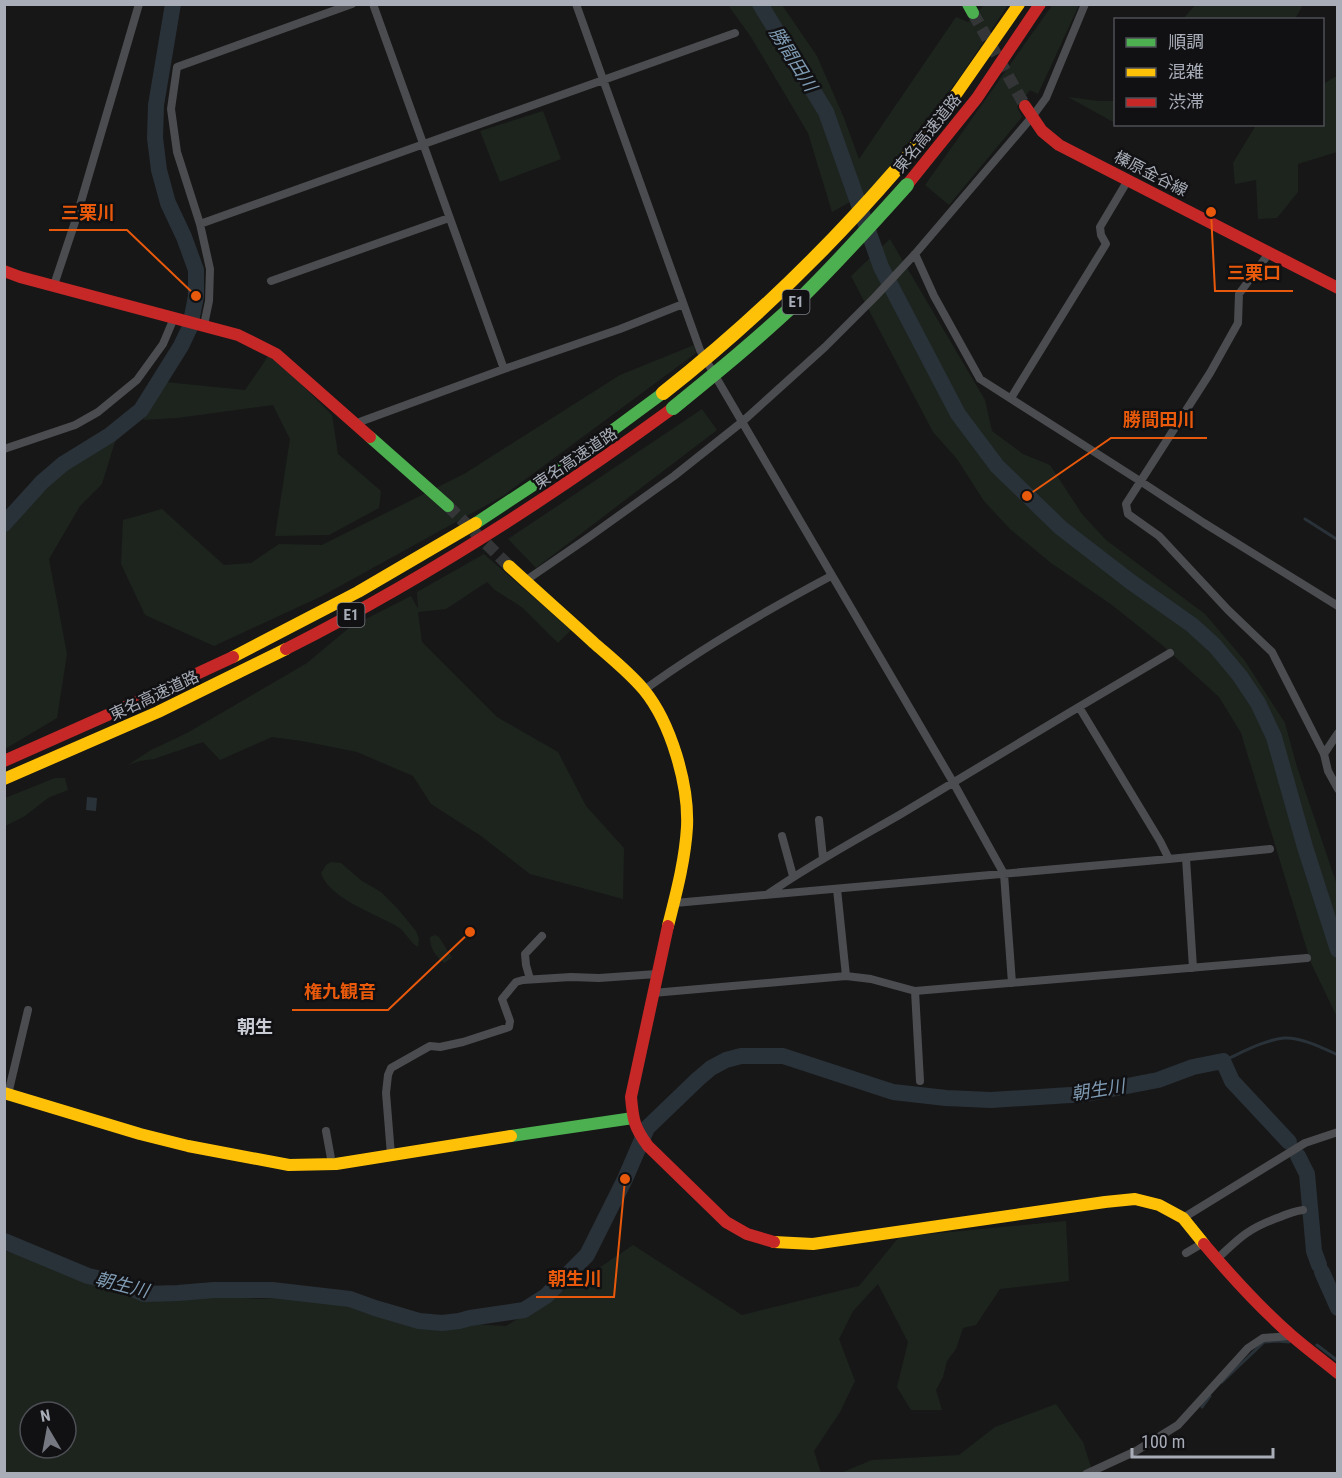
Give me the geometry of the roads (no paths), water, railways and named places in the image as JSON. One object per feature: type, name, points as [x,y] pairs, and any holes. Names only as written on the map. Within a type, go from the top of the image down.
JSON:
[{"type":"main road","name":"東名高速道路","points":[[4,761],[204,671],[353,595],[467,529],[609,435],[700,365],[765,307],[868,203],[952,100],[1019,4]]},
{"type":"main road","name":"東名高速道路","points":[[4,779],[109,734],[244,671],[339,622],[508,523],[620,448],[673,408],[784,315],[836,262],[907,185],[941,144],[977,98],[1040,4]]},
{"type":"main road","name":"榛原金谷線","points":[[1029,112],[1042,131],[1059,145],[1338,288]]},
{"type":"main road","points":[[4,271],[238,335],[276,354],[448,506]]},
{"type":"main road","points":[[509,566],[614,660],[644,690],[660,715],[678,761],[686,800],[687,826],[684,857],[631,1097],[633,1119],[638,1133],[648,1146],[726,1221],[747,1234],[772,1242],[813,1244],[1135,1199],[1159,1205],[1184,1218],[1203,1243],[1258,1304],[1292,1336],[1338,1373]]},
{"type":"main road","points":[[6,1093],[140,1134],[188,1146],[289,1165],[332,1164],[633,1119]]},
{"type":"street","points":[[54,285],[75,222],[139,4]]},
{"type":"street","points":[[204,325],[209,301],[210,268],[200,224],[177,152],[171,109],[177,67],[352,4]]},
{"type":"street","points":[[373,4],[504,369]]},
{"type":"street","points":[[576,4],[700,350],[953,782],[1004,874],[1012,983]]},
{"type":"street","points":[[525,581],[674,476],[742,422],[825,347],[875,297],[915,254],[1029,112],[1046,98],[1085,4]]},
{"type":"street","points":[[200,224],[735,33]]},
{"type":"street","points":[[1011,398],[1106,244],[1100,227],[1128,180]]},
{"type":"street","points":[[271,281],[449,218]]},
{"type":"street","points":[[1269,253],[1239,294],[1238,323],[1210,373],[1126,504],[1128,514],[1158,536],[1228,610],[1272,652],[1324,754],[1328,771],[1338,789]]},
{"type":"street","points":[[915,254],[934,296],[980,379],[1338,606]]},
{"type":"street","points":[[354,424],[620,329],[683,304]]},
{"type":"street","points":[[4,449],[75,425],[98,412],[137,380],[163,344],[174,318]]},
{"type":"street","points":[[644,690],[687,660],[831,576]]},
{"type":"street","points":[[768,894],[823,858],[1170,653]]},
{"type":"street","points":[[1079,706],[1170,859]]},
{"type":"street","points":[[1324,754],[1338,733]]},
{"type":"street","points":[[819,820],[823,858]]},
{"type":"street","points":[[782,836],[793,876]]},
{"type":"street","points":[[675,903],[1270,849]]},
{"type":"street","points":[[1186,858],[1193,968]]},
{"type":"street","points":[[837,889],[846,976]]},
{"type":"street","points":[[530,979],[525,954],[542,936]]},
{"type":"street","points":[[653,993],[846,976],[871,979],[915,991],[1307,958]]},
{"type":"street","points":[[391,1155],[386,1093],[391,1068],[430,1046],[440,1047],[463,1042],[509,1027],[510,1020],[502,999],[516,982],[530,979],[657,974]]},
{"type":"street","points":[[915,991],[920,1081]]},
{"type":"street","points":[[6,1093],[28,1010]]},
{"type":"street","points":[[326,1131],[332,1164]]},
{"type":"street","points":[[1184,1218],[1305,1143],[1338,1132]]},
{"type":"street","points":[[1217,1259],[1239,1238],[1260,1224],[1303,1210]]},
{"type":"street","points":[[1186,1253],[1203,1243]]},
{"type":"street","points":[[1086,1473],[1136,1451],[1178,1425],[1248,1348],[1263,1338],[1292,1336]]},
{"type":"waterway","points":[[4,524],[42,482],[63,464],[110,435],[141,410],[181,346],[190,327],[196,296],[196,270],[168,203],[159,170],[155,138],[156,105],[173,4]]},
{"type":"waterway","name":"勝間田川","points":[[760,4],[826,112],[881,267],[958,414],[997,466],[1061,528],[1192,625],[1215,646],[1240,676],[1258,703],[1274,737],[1305,847],[1338,950]]},
{"type":"waterway","points":[[1305,519],[1338,540]]},
{"type":"waterway","points":[[1223,1061],[1261,1044],[1284,1038],[1305,1041],[1338,1055]]},
{"type":"waterway","name":"朝生川","points":[[4,1241],[88,1276],[120,1283],[144,1294],[214,1290],[272,1290],[350,1299],[419,1321],[442,1323],[524,1310],[546,1296],[587,1255],[625,1179],[647,1128],[711,1068],[726,1060],[741,1056],[783,1056],[893,1092],[991,1100],[1086,1094],[1158,1080],[1193,1067],[1223,1061],[1232,1081],[1289,1142]]},
{"type":"waterway","name":"朝生川","points":[[1298,1156],[1307,1174],[1314,1251],[1319,1265]]},
{"type":"waterway","name":"朝生川","points":[[1322,1272],[1338,1308]]},
{"type":"waterway","points":[[1222,1382],[1264,1342],[1289,1342]]},
{"type":"waterway","points":[[1317,1345],[1338,1361]]},
{"type":"waterway","points":[[1202,1407],[1210,1396]]},
{"type":"tunnel","points":[[973,13],[1025,106]]},
{"type":"tunnel","points":[[448,506],[509,566]]},
{"type":"place","name":"三栗口","points":[[1211,212]]},
{"type":"place","name":"三栗川","points":[[196,296]]},
{"type":"place","name":"勝間田川","points":[[1027,496]]},
{"type":"place","name":"権九観音","points":[[470,932]]},
{"type":"place","name":"朝生川","points":[[625,1179]]},
{"type":"district","name":"朝生","points":[[255,1027]]}]
